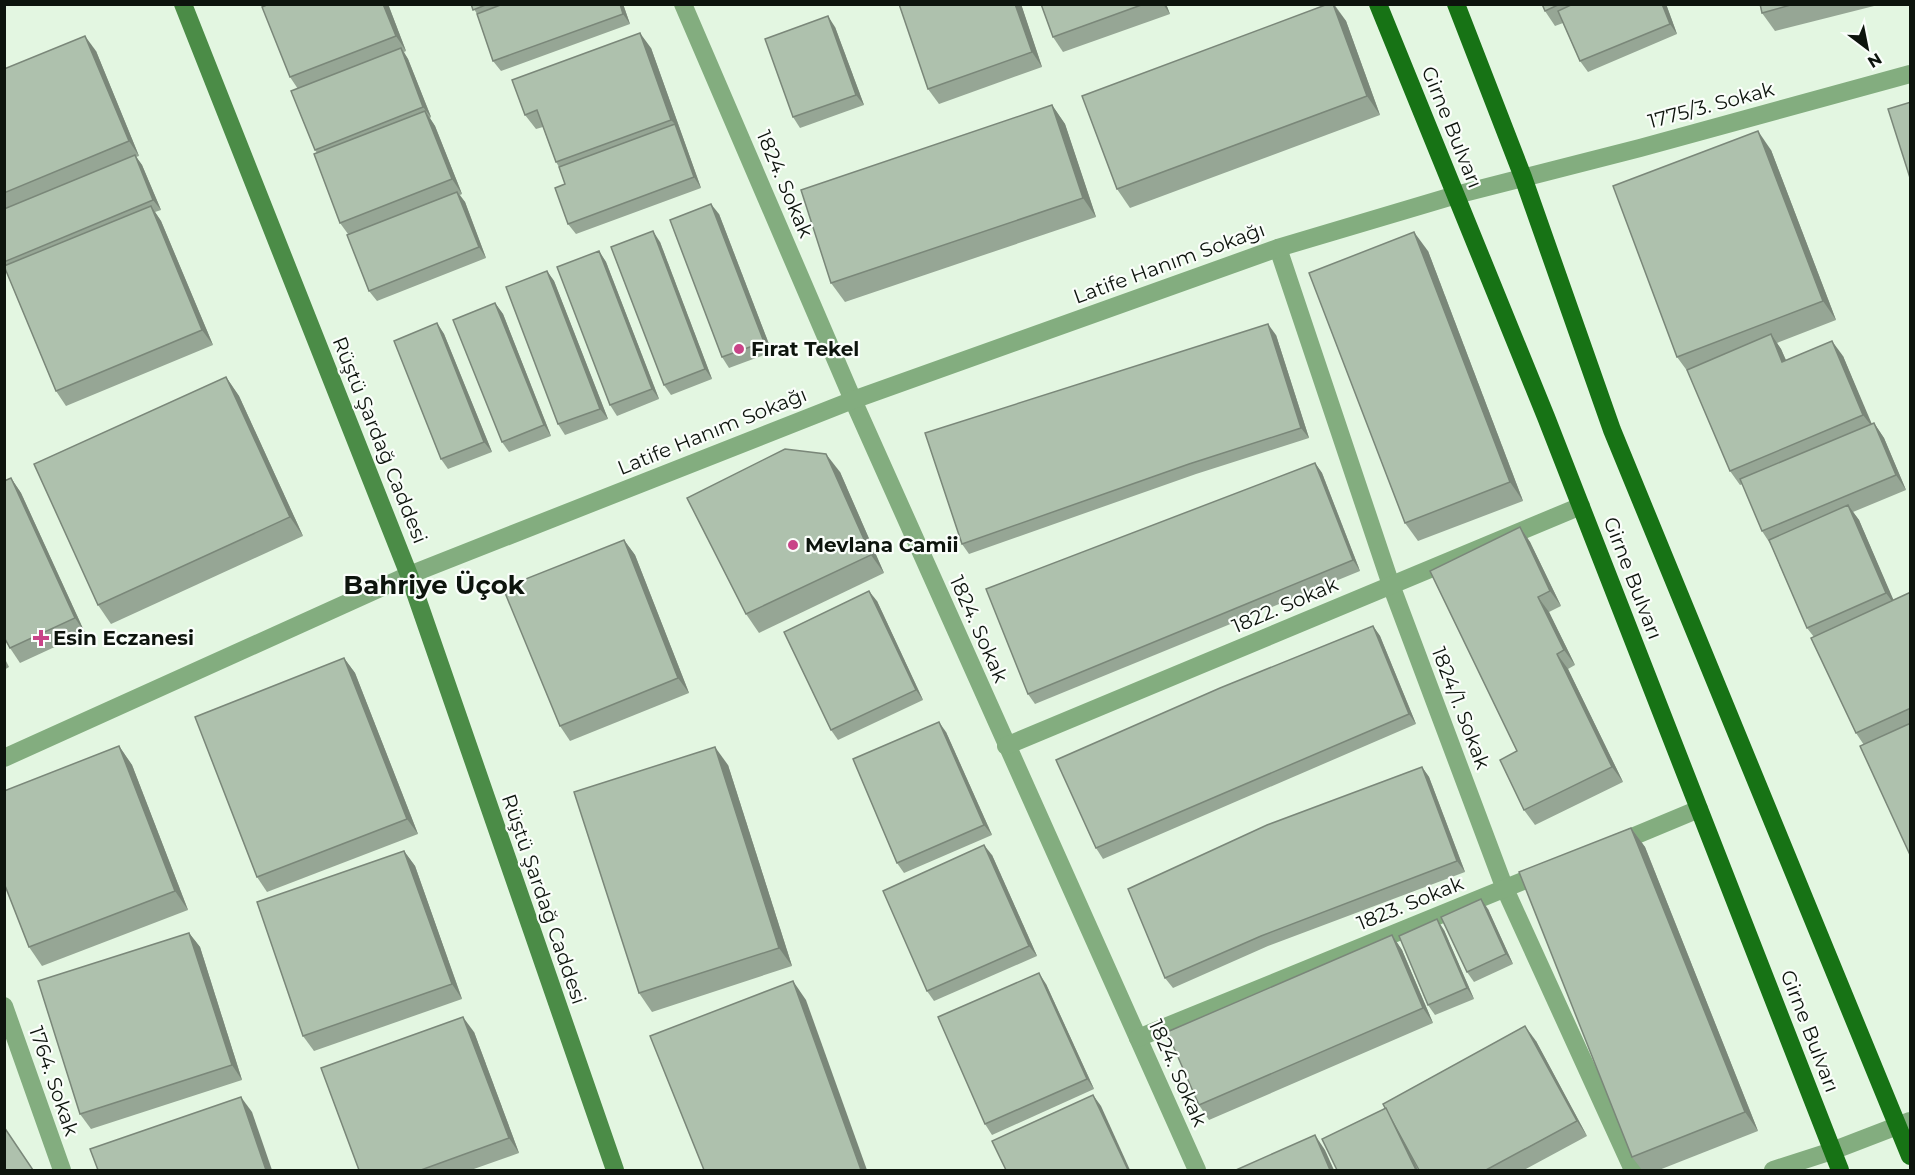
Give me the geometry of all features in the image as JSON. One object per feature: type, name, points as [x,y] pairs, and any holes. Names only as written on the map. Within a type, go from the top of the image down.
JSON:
[{"type":"main road","name":"Girne Bulvarı","points":[[1378,4],[1581,506],[1840,1170]]},
{"type":"main road","name":"Girne Bulvarı","points":[[1456,4],[1523,177],[1612,430],[1905,1123],[1911,1156]]},
{"type":"street","name":"Rüştü Şardağ Caddesi","points":[[183,4],[409,575],[615,1170]]},
{"type":"street","name":"1824. Sokak","points":[[683,4],[853,400],[1197,1170]]},
{"type":"street","name":"1775/3. Sokak","points":[[1456,195],[1640,148],[1911,74]]},
{"type":"street","name":"Latife Hanım Sokağı","points":[[4,758],[409,575],[853,400],[1278,248],[1456,195]]},
{"type":"street","name":"1824/1. Sokak","points":[[1278,248],[1391,585],[1505,889],[1634,1170]]},
{"type":"street","name":"1822. Sokak","points":[[1006,746],[1581,506]]},
{"type":"street","points":[[1602,849],[1699,809]]},
{"type":"street","name":"1823. Sokak","points":[[1138,1038],[1559,867]]},
{"type":"street","name":"1764. Sokak","points":[[4,1006],[62,1170]]},
{"type":"street","points":[[1773,1170],[1833,1151],[1905,1123]]},
{"type":"building","points":[[269,4],[383,4],[396,36],[290,77],[262,7]]},
{"type":"building","points":[[471,4],[488,4],[473,10]]},
{"type":"building","points":[[503,4],[620,4],[623,14],[493,61],[477,14]]},
{"type":"building","points":[[899,4],[1015,4],[1032,52],[928,89]]},
{"type":"building","points":[[1041,4],[1144,4],[1053,37]]},
{"type":"building","points":[[1333,4],[1367,96],[1117,189],[1082,96]]},
{"type":"building","points":[[1542,4],[1560,4],[1545,11]]},
{"type":"building","points":[[1573,4],[1662,4],[1670,24],[1580,61],[1558,11]]},
{"type":"building","points":[[1760,4],[1794,4],[1762,13]]},
{"type":"building","points":[[828,16],[856,95],[793,117],[765,39]]},
{"type":"building","points":[[640,33],[671,120],[556,162],[537,110],[525,115],[512,80]]},
{"type":"building","points":[[85,36],[129,141],[4,193],[4,69]]},
{"type":"building","points":[[401,48],[423,107],[315,150],[291,91]]},
{"type":"building","points":[[1911,102],[1911,181],[1888,109]]},
{"type":"building","points":[[1052,105],[1083,198],[831,283],[801,190]]},
{"type":"building","points":[[425,111],[452,179],[340,223],[314,154]]},
{"type":"building","points":[[675,124],[694,177],[568,224],[555,188],[565,184],[559,167]]},
{"type":"building","points":[[1758,131],[1823,301],[1677,357],[1613,186]]},
{"type":"building","points":[[135,155],[153,200],[4,262],[4,209]]},
{"type":"building","points":[[457,192],[479,247],[369,291],[347,235]]},
{"type":"building","points":[[711,204],[764,342],[722,357],[670,220]]},
{"type":"building","points":[[151,206],[202,330],[56,391],[4,266]]},
{"type":"building","points":[[653,231],[705,369],[664,385],[611,247]]},
{"type":"building","points":[[1414,232],[1510,482],[1405,523],[1309,273]]},
{"type":"building","points":[[599,251],[652,389],[610,405],[557,267]]},
{"type":"building","points":[[547,271],[600,409],[558,424],[506,287]]},
{"type":"building","points":[[495,303],[544,425],[502,442],[453,320]]},
{"type":"building","points":[[437,323],[484,442],[441,459],[394,341]]},
{"type":"building","points":[[1268,324],[1301,428],[1189,464],[962,544],[925,433]]},
{"type":"building","points":[[1771,334],[1782,362],[1832,341],[1863,415],[1730,471],[1687,370]]},
{"type":"building","points":[[226,377],[290,517],[98,605],[34,464]]},
{"type":"building","points":[[1874,423],[1896,475],[1762,531],[1740,479]]},
{"type":"building","name":"Mevlana Camii","points":[[785,449],[826,454],[871,555],[746,614],[687,498]]},
{"type":"building","points":[[1315,463],[1353,560],[1028,694],[986,589]]},
{"type":"building","points":[[11,478],[75,618],[10,648],[4,637],[4,481]]},
{"type":"building","points":[[1848,505],[1886,593],[1807,628],[1769,540]]},
{"type":"building","points":[[1520,527],[1550,591],[1538,597],[1564,650],[1557,654],[1612,767],[1524,810],[1500,760],[1517,751],[1430,571]]},
{"type":"building","points":[[624,540],[678,678],[560,726],[503,588]]},
{"type":"building","points":[[869,591],[916,690],[831,730],[784,632]]},
{"type":"building","points":[[1911,592],[1911,708],[1856,733],[1811,638]]},
{"type":"building","points":[[1373,626],[1409,714],[1096,848],[1056,760],[1220,688]]},
{"type":"building","points":[[344,658],[407,819],[257,877],[195,717]]},
{"type":"building","points":[[939,722],[984,825],[897,863],[853,759]]},
{"type":"building","points":[[1911,723],[1911,857],[1860,746]]},
{"type":"building","points":[[119,746],[175,891],[29,947],[4,883],[4,791]]},
{"type":"building","points":[[715,747],[779,948],[639,993],[574,792]]},
{"type":"building","points":[[1422,767],[1457,861],[1261,936],[1165,978],[1128,889],[1267,825]]},
{"type":"building","points":[[1631,828],[1745,1112],[1632,1157],[1519,872]]},
{"type":"building","points":[[984,845],[1029,946],[927,991],[883,891]]},
{"type":"building","points":[[404,851],[452,984],[303,1036],[257,902]]},
{"type":"building","points":[[1481,899],[1506,954],[1467,972],[1441,917]]},
{"type":"building","points":[[1437,919],[1467,988],[1428,1005],[1399,936]]},
{"type":"building","points":[[189,933],[232,1065],[80,1114],[38,981]]},
{"type":"building","points":[[1392,935],[1423,1008],[1199,1105],[1167,1032]]},
{"type":"building","points":[[1039,973],[1087,1079],[985,1124],[938,1017]]},
{"type":"building","points":[[793,981],[861,1170],[704,1170],[650,1036]]},
{"type":"building","points":[[463,1017],[509,1138],[421,1170],[359,1170],[321,1068]]},
{"type":"building","points":[[1525,1026],[1577,1121],[1486,1170],[1419,1170],[1383,1104]]},
{"type":"building","points":[[1093,1095],[1128,1170],[1006,1170],[992,1141]]},
{"type":"building","points":[[241,1097],[266,1170],[98,1170],[90,1149]]},
{"type":"building","points":[[1386,1108],[1416,1170],[1337,1170],[1322,1139]]},
{"type":"building","points":[[4,1127],[33,1170],[4,1170]]},
{"type":"building","points":[[1315,1135],[1330,1170],[1236,1170]]},
{"type":"place","name":"Fırat Tekel","points":[[739,349]]},
{"type":"place","name":"Mevlana Camii","points":[[793,545]]},
{"type":"place","name":"Esin Eczanesi","points":[[41,638]]},
{"type":"district","name":"Bahriye Üçok","points":[[434,585]]}]
